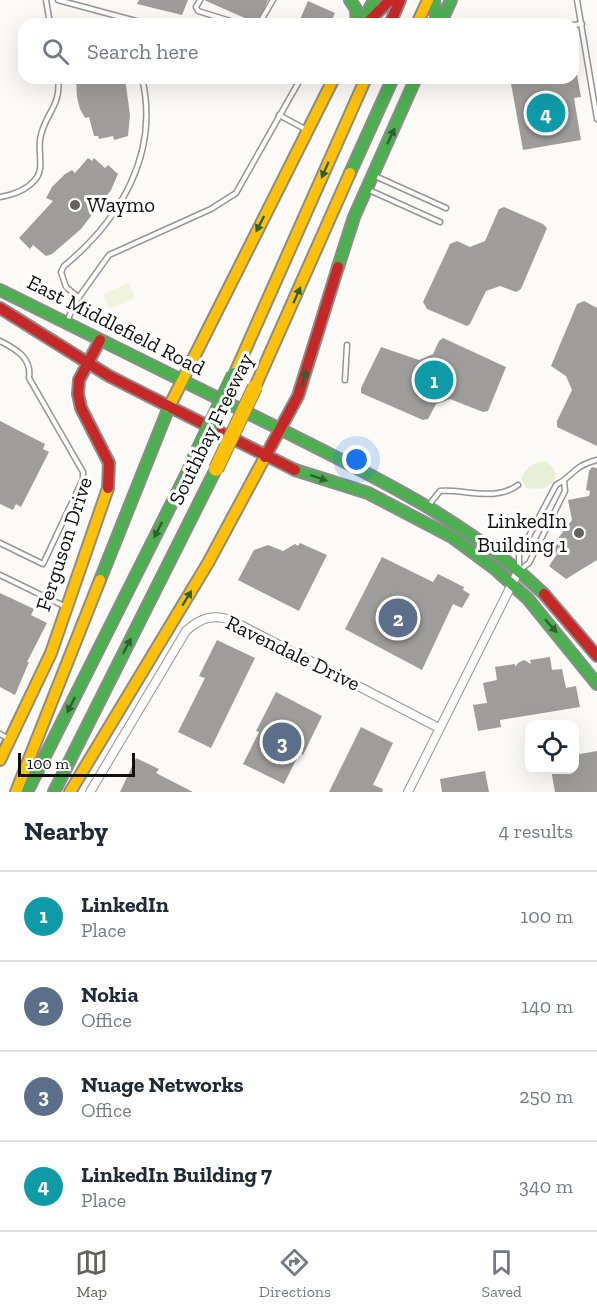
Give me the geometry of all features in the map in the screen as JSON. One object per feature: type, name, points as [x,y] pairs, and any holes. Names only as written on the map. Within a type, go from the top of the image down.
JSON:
[{"type":"main road","points":[[350,0],[360,18]]},
{"type":"main road","points":[[365,18],[374,0]]},
{"type":"main road","points":[[369,18],[390,0]]},
{"type":"main road","points":[[392,18],[400,0]]},
{"type":"main road","points":[[420,18],[428,0]]},
{"type":"main road","points":[[434,0],[437,18]]},
{"type":"main road","points":[[441,18],[450,0]]},
{"type":"main road","points":[[16,792],[180,381],[331,84]]},
{"type":"main road","name":"Southbay Freeway","points":[[27,792],[234,375],[363,84]]},
{"type":"main road","name":"Southbay Freeway","points":[[54,792],[255,387],[390,84]]},
{"type":"main road","points":[[70,792],[208,563],[298,396],[342,253],[366,188],[413,84]]},
{"type":"main road","name":"East Middlefield Road","points":[[0,290],[454,521],[519,570],[552,602],[597,656]]},
{"type":"main road","name":"East Middlefield Road","points":[[0,308],[88,363],[265,457],[386,501],[452,537],[511,583],[563,639],[597,684]]},
{"type":"main road","name":"Ferguson Drive","points":[[0,760],[5,737],[51,653],[108,490],[109,463],[81,408],[78,394],[79,380],[99,340]]},
{"type":"street","points":[[408,792],[519,570]]},
{"type":"street","name":"Ravendale Drive","points":[[90,792],[186,632],[194,624],[210,616],[225,618],[439,728]]},
{"type":"lane","points":[[46,0],[49,18]]},
{"type":"lane","points":[[58,0],[125,18]]},
{"type":"lane","points":[[200,0],[198,11],[221,18]]},
{"type":"lane","points":[[262,18],[273,0]]},
{"type":"lane","points":[[577,0],[597,119]]},
{"type":"lane","points":[[0,197],[23,189],[34,181],[41,171],[40,141],[43,129],[60,93],[59,84]]},
{"type":"lane","points":[[79,298],[66,287],[62,272],[106,225],[135,177],[146,132],[142,84]]},
{"type":"lane","points":[[66,323],[79,298],[109,255],[211,209],[236,193],[297,84]]},
{"type":"lane","points":[[279,115],[307,130]]},
{"type":"lane","points":[[372,174],[446,208]]},
{"type":"lane","points":[[366,188],[440,222]]},
{"type":"lane","points":[[0,341],[20,351],[30,370],[29,378],[83,472],[83,479],[43,564],[0,543]]},
{"type":"lane","points":[[345,380],[347,345]]},
{"type":"lane","points":[[519,570],[519,555],[556,484],[564,481],[577,467],[597,460]]},
{"type":"lane","points":[[519,570],[529,564],[565,491],[564,481]]},
{"type":"lane","points":[[428,506],[440,492],[490,493],[505,491],[518,485]]},
{"type":"lane","points":[[0,575],[67,608]]},
{"type":"green space","points":[[129,283],[135,298],[109,309],[103,294]]},
{"type":"green space","points":[[545,461],[552,466],[556,474],[553,483],[543,489],[526,488],[521,478],[525,471],[533,464]]},
{"type":"building","points":[[139,0],[188,0],[182,15],[137,4]]},
{"type":"building","points":[[204,0],[268,0],[260,18],[244,18]]},
{"type":"building","points":[[308,1],[335,13],[333,18],[301,18]]},
{"type":"building","points":[[76,84],[126,84],[130,115],[128,136],[114,140],[113,136],[99,139],[98,136],[94,136],[89,117],[85,118],[77,97]]},
{"type":"building","points":[[511,84],[579,84],[581,97],[574,98],[581,140],[523,150]]},
{"type":"building","name":"Waymo","points":[[88,158],[92,161],[94,158],[105,168],[108,165],[118,174],[111,190],[81,229],[52,254],[46,256],[33,245],[30,249],[19,238],[53,201],[46,198],[52,187],[65,174],[72,170],[75,173]]},
{"type":"building","points":[[504,207],[543,224],[547,228],[521,289],[516,292],[500,286],[486,291],[467,326],[427,309],[423,302],[450,244],[457,241],[470,247],[485,241],[499,209]]},
{"type":"building","points":[[584,301],[597,308],[597,446],[557,427],[557,421],[572,390],[566,376],[551,366],[577,304]]},
{"type":"building","points":[[443,338],[506,367],[488,411],[483,412],[450,399],[436,404],[428,419],[423,420],[361,393],[361,388],[381,347],[419,360],[433,354],[439,341]]},
{"type":"building","points":[[0,421],[45,444],[43,449],[49,452],[21,507],[16,504],[13,510],[0,504]]},
{"type":"building","name":"LinkedIn Building 1","points":[[592,467],[597,468],[597,560],[566,579],[549,566],[557,554],[552,546],[572,520],[568,500],[589,496],[590,491],[586,490],[589,471]]},
{"type":"building","points":[[300,543],[327,555],[299,611],[238,580],[254,550],[268,545],[283,551],[295,544],[298,546]]},
{"type":"building","points":[[382,557],[433,582],[438,574],[464,587],[463,590],[470,594],[462,608],[453,604],[422,670],[345,629]]},
{"type":"building","points":[[0,593],[34,609],[31,615],[47,623],[27,662],[29,662],[15,695],[0,687]]},
{"type":"building","points":[[217,640],[255,658],[211,748],[178,732],[205,678],[199,676]]},
{"type":"building","points":[[550,657],[552,670],[562,669],[566,688],[576,686],[580,707],[500,720],[501,727],[478,731],[473,705],[487,703],[483,683],[497,680],[495,667],[515,664],[515,667],[524,660],[531,664],[530,660]]},
{"type":"building","points":[[276,692],[322,716],[303,755],[300,752],[284,784],[243,764],[259,732],[256,731]]},
{"type":"building","points":[[361,727],[393,743],[373,785],[383,789],[382,792],[329,792]]},
{"type":"building","points":[[597,751],[597,792],[555,792],[552,774],[579,774],[579,754]]},
{"type":"building","points":[[136,758],[159,769],[156,773],[193,792],[120,792]]},
{"type":"building","points":[[485,771],[489,792],[442,792],[440,779]]},
{"type":"traffic: fast","points":[[350,0],[356,9],[357,18]]},
{"type":"traffic: fast","points":[[365,18],[374,0]]},
{"type":"traffic: fast","points":[[434,0],[436,18]]},
{"type":"traffic: fast","points":[[443,18],[451,0]]},
{"type":"traffic: fast","points":[[350,173],[390,84]]},
{"type":"traffic: fast","points":[[338,267],[354,217],[413,84]]},
{"type":"traffic: fast","points":[[0,290],[381,480],[482,543],[544,594]]},
{"type":"traffic: fast","points":[[194,459],[234,375]]},
{"type":"traffic: fast","points":[[100,580],[169,407]]},
{"type":"traffic: fast","points":[[27,792],[194,459]]},
{"type":"traffic: fast","points":[[54,792],[216,469]]},
{"type":"traffic: fast","points":[[295,470],[368,493],[452,537],[494,568],[528,599],[597,684]]},
{"type":"traffic: slow","points":[[420,18],[428,0]]},
{"type":"traffic: slow","points":[[169,407],[331,84]]},
{"type":"traffic: slow","points":[[234,375],[363,84]]},
{"type":"traffic: slow","points":[[255,387],[350,173]]},
{"type":"traffic: slow","points":[[216,469],[255,387]]},
{"type":"traffic: slow","points":[[70,792],[208,563],[265,457]]},
{"type":"traffic: slow","points":[[0,760],[51,653],[108,488]]},
{"type":"traffic: slow","points":[[16,792],[100,580]]},
{"type":"traffic: jam","points":[[372,18],[390,0]]},
{"type":"traffic: jam","points":[[392,18],[400,0]]},
{"type":"traffic: jam","points":[[265,457],[298,396],[338,267]]},
{"type":"traffic: jam","points":[[0,308],[109,376],[295,470]]},
{"type":"traffic: jam","points":[[100,340],[79,380],[78,394],[81,408],[109,463],[108,488]]},
{"type":"traffic: jam","points":[[544,594],[597,656]]},
{"type":"place","name":"LinkedIn Building 7","points":[[546,113]]},
{"type":"place","name":"Waymo","points":[[75,205]]},
{"type":"place","name":"LinkedIn","points":[[434,380]]},
{"type":"place","name":"LinkedIn Building 1","points":[[579,533]]},
{"type":"place","name":"Nokia","points":[[398,618]]},
{"type":"place","name":"Nuage Networks","points":[[282,742]]}]
